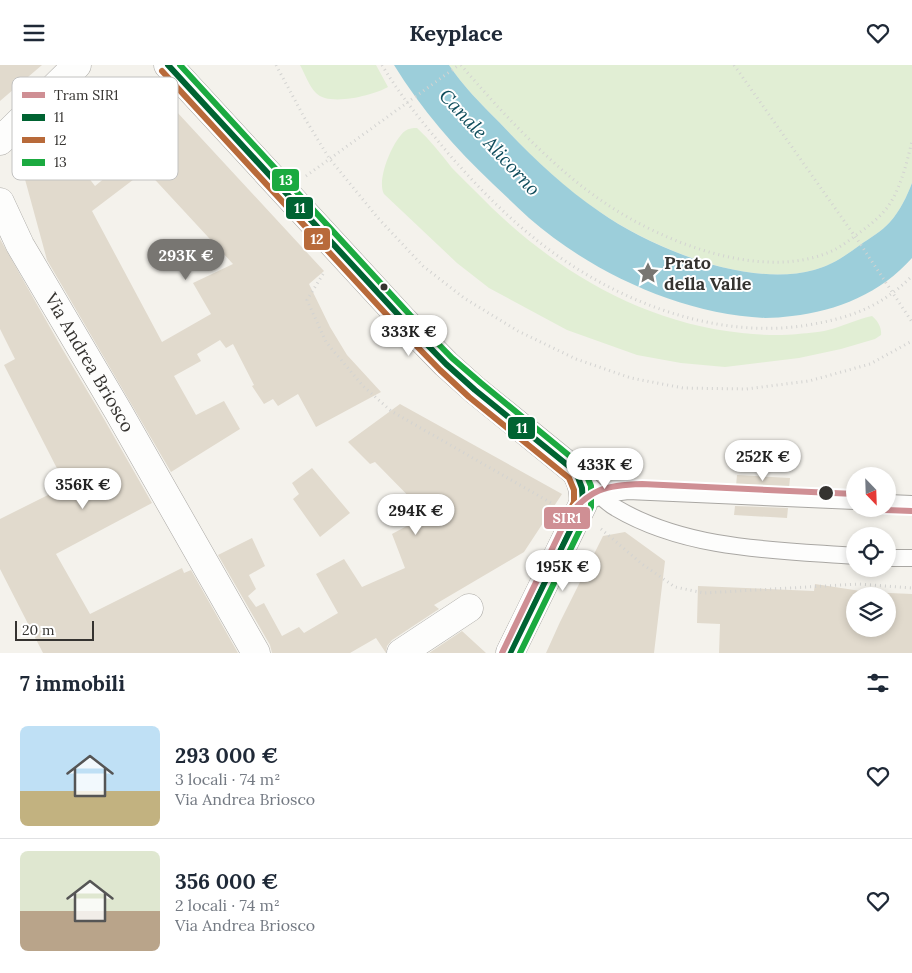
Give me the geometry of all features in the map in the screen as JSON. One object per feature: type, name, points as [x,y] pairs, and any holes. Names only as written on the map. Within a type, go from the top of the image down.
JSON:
[{"type":"street","points":[[65,77],[77,65]]},
{"type":"street","points":[[168,65],[398,314],[446,363],[474,390],[576,472],[584,494],[579,515],[510,653]]},
{"type":"street","points":[[0,141],[12,129]]},
{"type":"street","name":"Via Andrea Briosco","points":[[0,202],[20,245],[118,411],[256,653]]},
{"type":"street","points":[[401,653],[469,608]]},
{"type":"lane","points":[[576,472],[615,508],[654,525],[697,539],[750,547],[846,555]]},
{"type":"lane","points":[[579,515],[590,501],[601,496],[628,491],[846,501]]},
{"type":"lane","points":[[896,503],[912,504]]},
{"type":"lane","points":[[896,558],[912,558]]},
{"type":"path","points":[[276,65],[329,158],[378,218],[423,266],[464,298],[518,331],[576,359],[631,378],[692,388],[746,389],[800,382],[870,364],[912,341]]},
{"type":"path","points":[[382,65],[417,117],[471,179],[534,239],[601,283],[650,306],[721,325],[750,328],[788,328],[833,321],[870,307],[894,293],[912,276]]},
{"type":"path","points":[[299,182],[406,102],[460,65],[541,149],[605,203],[640,224],[717,255],[754,262],[786,263],[810,259],[834,250],[883,213],[892,202],[904,174],[912,141]]},
{"type":"path","points":[[734,65],[855,236],[912,322]]},
{"type":"path","points":[[324,272],[307,300],[326,341],[363,386],[391,411],[579,515],[675,587],[704,593],[859,584],[912,588]]},
{"type":"green space","points":[[300,65],[376,65],[388,87],[352,98],[331,99],[322,97],[311,87]]},
{"type":"green space","points":[[449,65],[912,65],[912,183],[900,208],[887,225],[849,253],[821,268],[788,274],[761,274],[703,262],[647,239],[622,226],[586,202],[547,170],[472,95]]},
{"type":"green space","points":[[417,128],[452,168],[519,232],[576,274],[606,292],[672,319],[742,333],[791,335],[811,333],[832,329],[872,316],[879,324],[881,335],[875,339],[841,349],[799,358],[725,367],[681,363],[637,355],[567,330],[489,288],[457,263],[384,194],[382,180],[391,151],[405,131]]},
{"type":"water","name":"Canale Alicorno","points":[[394,65],[449,65],[472,95],[547,170],[573,192],[622,226],[647,239],[702,262],[761,274],[788,274],[827,266],[849,253],[894,218],[912,183],[912,258],[900,270],[872,290],[842,305],[809,314],[768,318],[733,315],[670,299],[609,273],[554,238],[529,218],[452,142],[427,112]]},
{"type":"building","points":[[0,65],[42,65],[28,77],[12,77],[12,91],[0,101]]},
{"type":"building","points":[[178,113],[324,271],[309,284],[330,327],[347,355],[381,392],[316,427],[298,394],[278,406],[273,399],[264,404],[252,386],[254,385],[233,344],[226,348],[220,340],[197,354],[201,361],[174,376],[196,415],[224,401],[240,429],[171,472],[47,260],[25,180],[90,180],[95,186],[102,180],[133,180],[92,211],[162,342],[211,314],[193,283],[233,264],[155,180],[178,180]]},
{"type":"building","points":[[0,239],[152,503],[56,554],[90,614],[182,568],[184,573],[191,570],[238,653],[43,653],[0,569],[0,519],[66,486],[4,365],[15,359],[0,329]]},
{"type":"building","points":[[400,404],[562,494],[524,552],[434,605],[439,609],[392,640],[387,646],[386,653],[376,638],[350,653],[272,653],[270,645],[218,555],[252,538],[265,566],[249,575],[256,589],[248,596],[256,607],[264,603],[282,636],[299,627],[304,633],[338,613],[316,574],[344,559],[362,587],[405,568],[392,534],[427,515],[375,462],[370,464],[348,442]]},
{"type":"building","points":[[312,468],[350,513],[320,537],[293,499],[299,494],[292,483]]},
{"type":"building","points":[[737,475],[790,478],[789,488],[736,486]]},
{"type":"building","points":[[735,506],[788,508],[787,518],[734,515]]},
{"type":"building","points":[[625,532],[665,561],[654,653],[546,653],[603,536]]},
{"type":"building","points":[[815,584],[846,589],[846,637],[896,637],[896,593],[912,594],[912,653],[719,653],[720,624],[697,623],[698,586],[814,591]]},
{"type":"building","points":[[462,631],[486,653],[429,653]]},
{"type":"tram line","name":"SIR1","points":[[502,653],[567,518],[583,501],[599,491],[618,486],[642,484],[846,494]]},
{"type":"tram line","name":"SIR1","points":[[896,510],[912,511]]},
{"type":"transit line","name":"11","points":[[168,65],[446,364],[576,472],[582,488],[583,504],[510,653]]},
{"type":"transit line","name":"13","points":[[180,65],[410,315],[452,358],[583,467],[591,486],[591,507],[520,653]]},
{"type":"transit line","name":"12","points":[[162,71],[168,77]]},
{"type":"transit line","name":"12","points":[[178,88],[440,370],[469,397],[569,478],[574,490],[574,502],[502,649]]},
{"type":"place","name":"Prato della Valle","points":[[648,273]]}]
